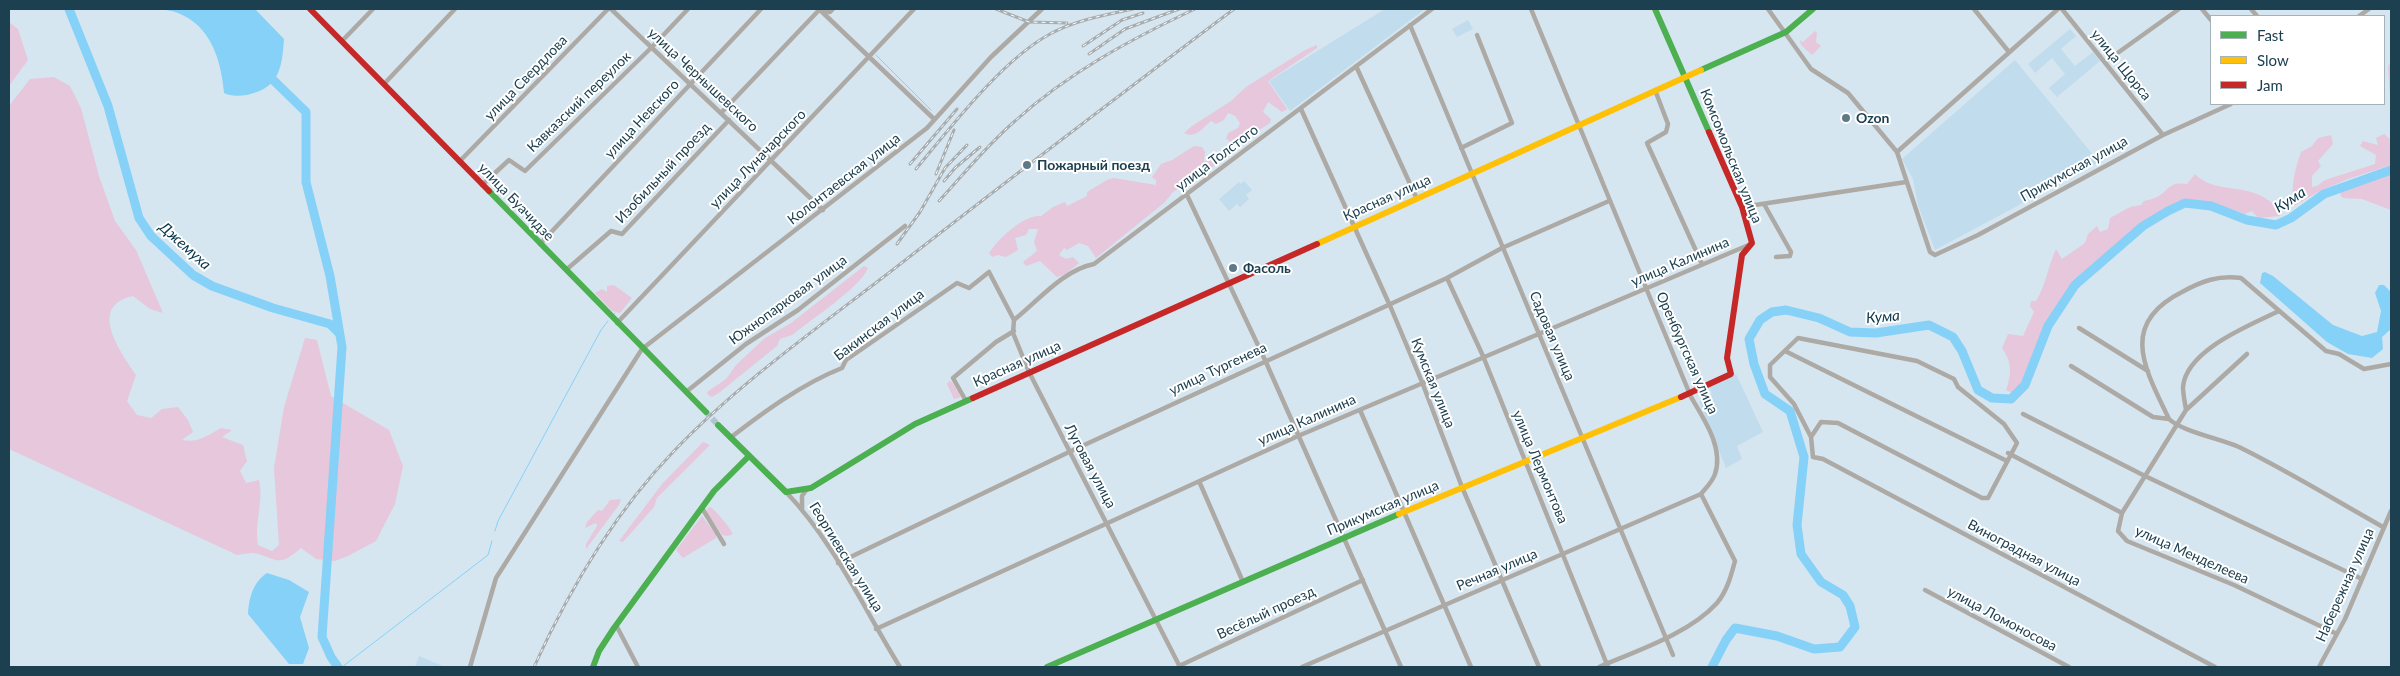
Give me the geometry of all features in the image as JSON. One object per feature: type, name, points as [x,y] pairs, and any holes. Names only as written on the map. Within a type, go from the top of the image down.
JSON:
[{"type":"street","name":"улица Буачидзе","points":[[310,9],[706,412]]},
{"type":"street","points":[[342,41],[373,9]]},
{"type":"street","points":[[384,84],[455,9]]},
{"type":"street","name":"улица Чернышевского","points":[[609,9],[652,47],[823,210]]},
{"type":"street","name":"улица Свердлова","points":[[459,162],[609,9]]},
{"type":"street","name":"Кавказский переулок","points":[[482,185],[509,160],[525,171],[652,47],[688,9]]},
{"type":"street","name":"улица Невского","points":[[540,244],[761,9]]},
{"type":"street","points":[[820,9],[830,12],[833,9]]},
{"type":"street","points":[[820,9],[871,56],[934,119]]},
{"type":"street","name":"Изобильный проезд","points":[[721,112],[820,9]]},
{"type":"street","name":"улица Луначарского","points":[[617,323],[914,9]]},
{"type":"street","name":"Колонтаевская улица","points":[[642,348],[886,162],[927,128],[991,56],[1042,9]]},
{"type":"street","name":"улица Толстого","points":[[1014,320],[1049,290],[1083,266],[1094,264],[1432,9]]},
{"type":"street","name":"Оренбургская улица","points":[[1531,9],[1689,393],[1715,444],[1718,461],[1715,477],[1701,494]]},
{"type":"street","name":"Комсомольская улица","points":[[1655,9],[1742,207],[1752,243],[1742,255],[1727,358],[1731,374]]},
{"type":"street","points":[[1742,207],[1906,182],[1897,152],[1848,93],[1811,69],[1768,9]]},
{"type":"street","name":"Красная улица","points":[[786,492],[807,489],[916,424],[1029,372],[1354,226],[1579,128],[1685,76],[1786,32],[1812,9]]},
{"type":"street","points":[[1974,9],[2009,52]]},
{"type":"street","points":[[1897,152],[2058,9]]},
{"type":"street","name":"улица Щорса","points":[[2062,9],[2163,135]]},
{"type":"street","points":[[2105,62],[2179,9]]},
{"type":"street","points":[[2202,9],[2210,19]]},
{"type":"street","name":"Садовая улица","points":[[1410,25],[1673,655]]},
{"type":"street","points":[[1462,148],[1512,123],[1477,36]]},
{"type":"street","points":[[1356,66],[1417,199]]},
{"type":"street","points":[[1655,90],[1668,124],[1666,132],[1647,143],[1702,264]]},
{"type":"street","name":"Прикумская улица","points":[[1906,182],[1930,252],[1935,255],[1969,240],[2163,135],[2229,105]]},
{"type":"street","name":"Кумская улица","points":[[1301,109],[1422,382],[1462,488],[1539,667]]},
{"type":"street","name":"Изобильный проезд","points":[[566,270],[611,231],[622,234],[729,120]]},
{"type":"street","points":[[1187,195],[1265,360],[1387,631],[1401,667]]},
{"type":"street","name":"улица Тургенева","points":[[838,563],[1265,360],[1447,278],[1502,248],[1610,201]]},
{"type":"street","points":[[1764,204],[1791,252],[1790,256],[1776,257]]},
{"type":"street","name":"Южнопарковая улица","points":[[686,392],[746,344],[798,310],[905,226]]},
{"type":"street","name":"улица Калинина","points":[[876,628],[1298,436],[1482,356],[1539,334],[1752,243]]},
{"type":"street","name":"Луговая улица","points":[[989,272],[1014,320],[1014,331],[1029,372],[1107,522],[1179,667]]},
{"type":"street","name":"Бакинская улица","points":[[730,438],[768,410],[824,375],[842,368],[846,360],[956,282],[968,288],[989,272]]},
{"type":"street","points":[[2383,527],[2249,452],[2222,439],[2176,426],[2169,419],[2148,371],[2143,358],[2142,342],[2146,321],[2163,303],[2207,279],[2226,276],[2241,278],[2326,351],[2340,354],[2364,369],[2391,364]]},
{"type":"street","name":"улица Лермонтова","points":[[1447,278],[1482,356],[1524,462],[1564,553],[1608,666]]},
{"type":"street","points":[[2186,410],[2183,385],[2193,365],[2202,354],[2227,336],[2278,311]]},
{"type":"street","points":[[2079,328],[2148,371]]},
{"type":"street","name":"Красная улица","points":[[966,401],[953,378],[996,342],[1014,331]]},
{"type":"street","points":[[1798,338],[1917,361],[1954,379],[1958,388],[2004,424],[2017,443],[1988,498],[1982,498],[1838,423],[1821,422],[1811,437],[1794,404],[1770,377],[1770,365],[1785,351],[1798,338]]},
{"type":"street","points":[[470,667],[496,578],[642,348]]},
{"type":"street","points":[[1785,351],[2007,461]]},
{"type":"street","points":[[2122,513],[2186,410],[2247,354]]},
{"type":"street","points":[[2072,366],[2153,417],[2169,419]]},
{"type":"street","name":"Прикумская улица","points":[[1047,667],[1344,538],[1731,374]]},
{"type":"street","points":[[1360,410],[1471,667]]},
{"type":"street","points":[[2023,414],[2145,476],[2362,579]]},
{"type":"street","name":"Георгиевская улица","points":[[718,425],[748,458],[802,508],[838,563],[900,667]]},
{"type":"street","name":"Виноградная улица","points":[[1811,437],[1813,458],[1823,459],[2215,667]]},
{"type":"street","name":"улица Менделеева","points":[[2010,454],[2122,513],[2118,531],[2128,541],[2234,585],[2337,634]]},
{"type":"street","points":[[593,667],[599,651],[616,625],[714,491],[748,458]]},
{"type":"street","points":[[1199,481],[1243,582]]},
{"type":"street","points":[[802,508],[802,496],[807,489]]},
{"type":"street","points":[[1599,667],[1608,666],[1666,638],[1704,615],[1718,602],[1729,584],[1735,561],[1701,494]]},
{"type":"street","name":"Речная улица","points":[[1302,667],[1701,494]]},
{"type":"street","points":[[702,508],[724,544]]},
{"type":"street","name":"Набережная улица","points":[[2319,667],[2337,634],[2391,511]]},
{"type":"street","name":"Весёлый проезд","points":[[1179,667],[1363,580]]},
{"type":"street","name":"улица Ломоносова","points":[[1925,590],[2069,667]]},
{"type":"street","points":[[616,625],[638,667]]},
{"type":"shaded area","points":[[1385,9],[1425,9],[1290,111],[1269,81]]},
{"type":"shaded area","points":[[1468,20],[1473,29],[1457,37],[1452,29]]},
{"type":"shaded area","points":[[9,22],[18,29],[28,60],[9,86]]},
{"type":"shaded area","points":[[2070,29],[2076,36],[2061,49],[2075,66],[2093,52],[2100,61],[2057,97],[2049,88],[2065,74],[2052,58],[2035,73],[2028,64]]},
{"type":"shaded area","points":[[1815,31],[1817,33],[1816,42],[1821,46],[1812,55],[1801,45],[1800,40],[1803,42]]},
{"type":"shaded area","points":[[1317,45],[1317,48],[1268,81],[1287,109],[1282,112],[1268,102],[1263,112],[1271,119],[1270,123],[1250,136],[1231,142],[1226,139],[1228,133],[1238,128],[1240,123],[1235,116],[1228,113],[1224,120],[1216,124],[1211,121],[1196,134],[1184,133],[1231,101],[1246,87],[1305,50]]},
{"type":"shaded area","points":[[2015,60],[2099,162],[1935,250],[1918,205],[1913,179],[1902,159]]},
{"type":"shaded area","points":[[2391,61],[2391,113],[2388,67]]},
{"type":"shaded area","points":[[54,77],[70,86],[81,108],[99,176],[115,221],[136,250],[163,313],[150,309],[133,296],[119,301],[112,309],[110,319],[111,330],[122,354],[136,375],[127,401],[137,415],[151,418],[162,409],[178,407],[188,420],[193,432],[182,440],[198,440],[221,428],[232,430],[222,437],[243,445],[247,461],[240,471],[246,483],[259,480],[258,545],[272,551],[279,545],[274,468],[284,407],[305,338],[317,340],[331,396],[389,430],[403,466],[395,504],[376,541],[335,561],[316,559],[301,548],[282,560],[253,553],[237,555],[9,449],[9,106],[30,79]]},
{"type":"shaded area","points":[[2384,134],[2391,140],[2391,165],[2348,179],[2320,191],[2294,206],[2294,179],[2301,152],[2312,146],[2318,138],[2331,135],[2333,144],[2318,161],[2321,166],[2312,176],[2312,187],[2325,180],[2375,164],[2376,155],[2360,146],[2363,141],[2378,145],[2376,138]]},
{"type":"shaded area","points":[[1194,146],[1202,147],[1205,152],[1204,162],[1223,153],[1225,159],[1173,192],[1165,202],[1096,258],[1088,246],[1079,243],[1067,250],[1064,248],[1059,255],[1066,259],[1073,257],[1079,263],[1066,274],[1057,277],[1040,261],[1026,266],[1023,262],[1037,251],[1034,242],[1038,229],[1029,229],[1026,235],[1015,238],[1018,250],[1006,257],[998,255],[992,257],[989,253],[1004,235],[1019,223],[1034,216],[1041,216],[1053,207],[1065,202],[1067,206],[1087,196],[1087,192],[1107,180],[1114,178],[1156,185],[1156,180],[1152,177],[1161,164],[1172,160]]},
{"type":"shaded area","points":[[2195,174],[2207,183],[2247,191],[2261,196],[2282,209],[2280,216],[2258,218],[2252,211],[2245,214],[2211,202],[2185,199],[2166,208],[2141,224],[2072,284],[2045,324],[2023,383],[2012,393],[2006,390],[2010,368],[2008,358],[2002,348],[2008,334],[2023,336],[2034,312],[2030,306],[2031,301],[2036,301],[2039,295],[2056,249],[2062,259],[2085,243],[2088,234],[2097,226],[2100,232],[2108,229],[2110,218],[2130,207],[2141,205],[2144,201],[2157,197],[2173,185],[2187,184]]},
{"type":"shaded area","points":[[2391,174],[2391,210],[2362,199],[2343,198],[2340,195],[2342,191]]},
{"type":"shaded area","points":[[1244,181],[1252,190],[1246,195],[1249,199],[1240,207],[1237,204],[1229,211],[1219,199],[1239,182],[1241,184]]},
{"type":"shaded area","points":[[864,266],[868,268],[856,285],[792,335],[780,339],[777,346],[720,392],[712,397],[708,395],[707,392],[726,379],[736,365],[765,338],[791,323]]},
{"type":"shaded area","points":[[614,285],[632,298],[620,313],[612,311],[595,293],[602,289],[607,292],[607,286]]},
{"type":"shaded area","points":[[1736,374],[1763,432],[1737,446],[1742,459],[1726,468],[1699,402],[1712,394],[1709,387]]},
{"type":"shaded area","points":[[949,381],[952,382],[961,397],[954,399],[947,384]]},
{"type":"shaded area","points":[[703,442],[710,445],[657,498],[654,507],[623,542],[619,541],[662,484]]},
{"type":"shaded area","points":[[621,499],[619,505],[586,549],[586,544],[597,526],[596,523],[585,528],[587,522],[598,510],[602,511],[610,500]]},
{"type":"shaded area","points":[[710,507],[723,519],[733,534],[728,536],[722,535],[708,514],[707,509]]},
{"type":"shaded area","points":[[702,516],[716,534],[716,538],[683,558],[676,550]]},
{"type":"shaded area","points":[[419,656],[445,667],[415,667]]},
{"type":"water","points":[[139,9],[255,9],[284,39],[282,61],[277,76],[270,85],[258,92],[236,96],[224,93],[217,57],[206,35],[199,26],[174,11]]},
{"type":"water","points":[[2265,272],[2273,276],[2333,325],[2362,336],[2377,332],[2381,311],[2375,293],[2379,285],[2384,285],[2391,292],[2391,329],[2382,337],[2383,349],[2372,358],[2348,354],[2327,342],[2260,283],[2262,273]]},
{"type":"water","points":[[267,573],[289,580],[309,592],[300,617],[309,648],[303,664],[289,664],[248,614],[249,602],[255,586]]},
{"type":"waterway","name":"Джемуха","points":[[69,9],[108,106],[139,218],[151,236],[193,275],[212,286],[273,308],[330,324],[339,333]]},
{"type":"waterway","points":[[876,55],[931,110]]},
{"type":"waterway","name":"Джемуха","points":[[266,73],[306,112],[306,182],[330,276],[342,347],[322,637],[338,667]]},
{"type":"waterway","name":"Кума","points":[[1712,667],[1726,640],[1735,628],[1777,636],[1814,649],[1840,647],[1855,627],[1850,606],[1843,595],[1821,582],[1801,554],[1797,525],[1804,457],[1790,411],[1765,394],[1754,364],[1749,339],[1760,320],[1772,312],[1786,310],[1819,318],[1850,332],[1876,333],[1929,325],[1953,337],[1962,351],[1978,390],[1992,398],[2011,399],[2025,385],[2048,326],[2075,285],[2143,226],[2185,203],[2211,206],[2247,220],[2276,225],[2291,218],[2324,194],[2391,170]]},
{"type":"waterway","points":[[495,531],[498,521],[601,330],[608,321]]},
{"type":"waterway","points":[[342,667],[488,555],[492,541]]},
{"type":"tunnel","points":[[706,412],[718,425]]},
{"type":"railway","points":[[996,9],[1029,22],[1067,23]]},
{"type":"railway","points":[[916,169],[978,96],[1014,60],[1032,46],[1050,34],[1070,25],[1091,18],[1133,9]]},
{"type":"railway","points":[[1089,54],[1125,29],[1179,9]]},
{"type":"railway","points":[[939,201],[1005,130],[1056,87],[1101,58],[1147,32],[1195,9]]},
{"type":"railway","points":[[534,667],[562,609],[613,526],[652,475],[701,424],[788,350],[1234,9]]},
{"type":"railway","points":[[1083,46],[1122,20],[1143,13]]},
{"type":"railway","points":[[910,164],[957,109]]},
{"type":"railway","points":[[936,174],[954,130]]},
{"type":"railway","points":[[897,244],[920,212],[945,168],[967,145]]},
{"type":"railway","points":[[944,181],[955,168],[980,147]]},
{"type":"traffic: fast","points":[[1655,9],[1709,132]]},
{"type":"traffic: fast","points":[[1701,70],[1786,32],[1813,9]]},
{"type":"traffic: fast","points":[[489,191],[706,412]]},
{"type":"traffic: fast","points":[[718,425],[786,492],[811,488],[915,424],[973,398]]},
{"type":"traffic: fast","points":[[593,667],[599,651],[614,628],[714,491],[748,457]]},
{"type":"traffic: fast","points":[[1047,667],[1399,514]]},
{"type":"traffic: slow","points":[[1317,244],[1701,70]]},
{"type":"traffic: slow","points":[[1399,514],[1681,397]]},
{"type":"traffic: jam","points":[[310,9],[489,191]]},
{"type":"traffic: jam","points":[[1681,397],[1731,374],[1727,358],[1742,255],[1752,243],[1742,207],[1709,132]]},
{"type":"traffic: jam","points":[[973,398],[1317,244]]},
{"type":"place","name":"Ozon","points":[[1846,118]]},
{"type":"place","name":"Пожарный поезд","points":[[1027,165]]},
{"type":"place","name":"Фасоль","points":[[1233,268]]}]
